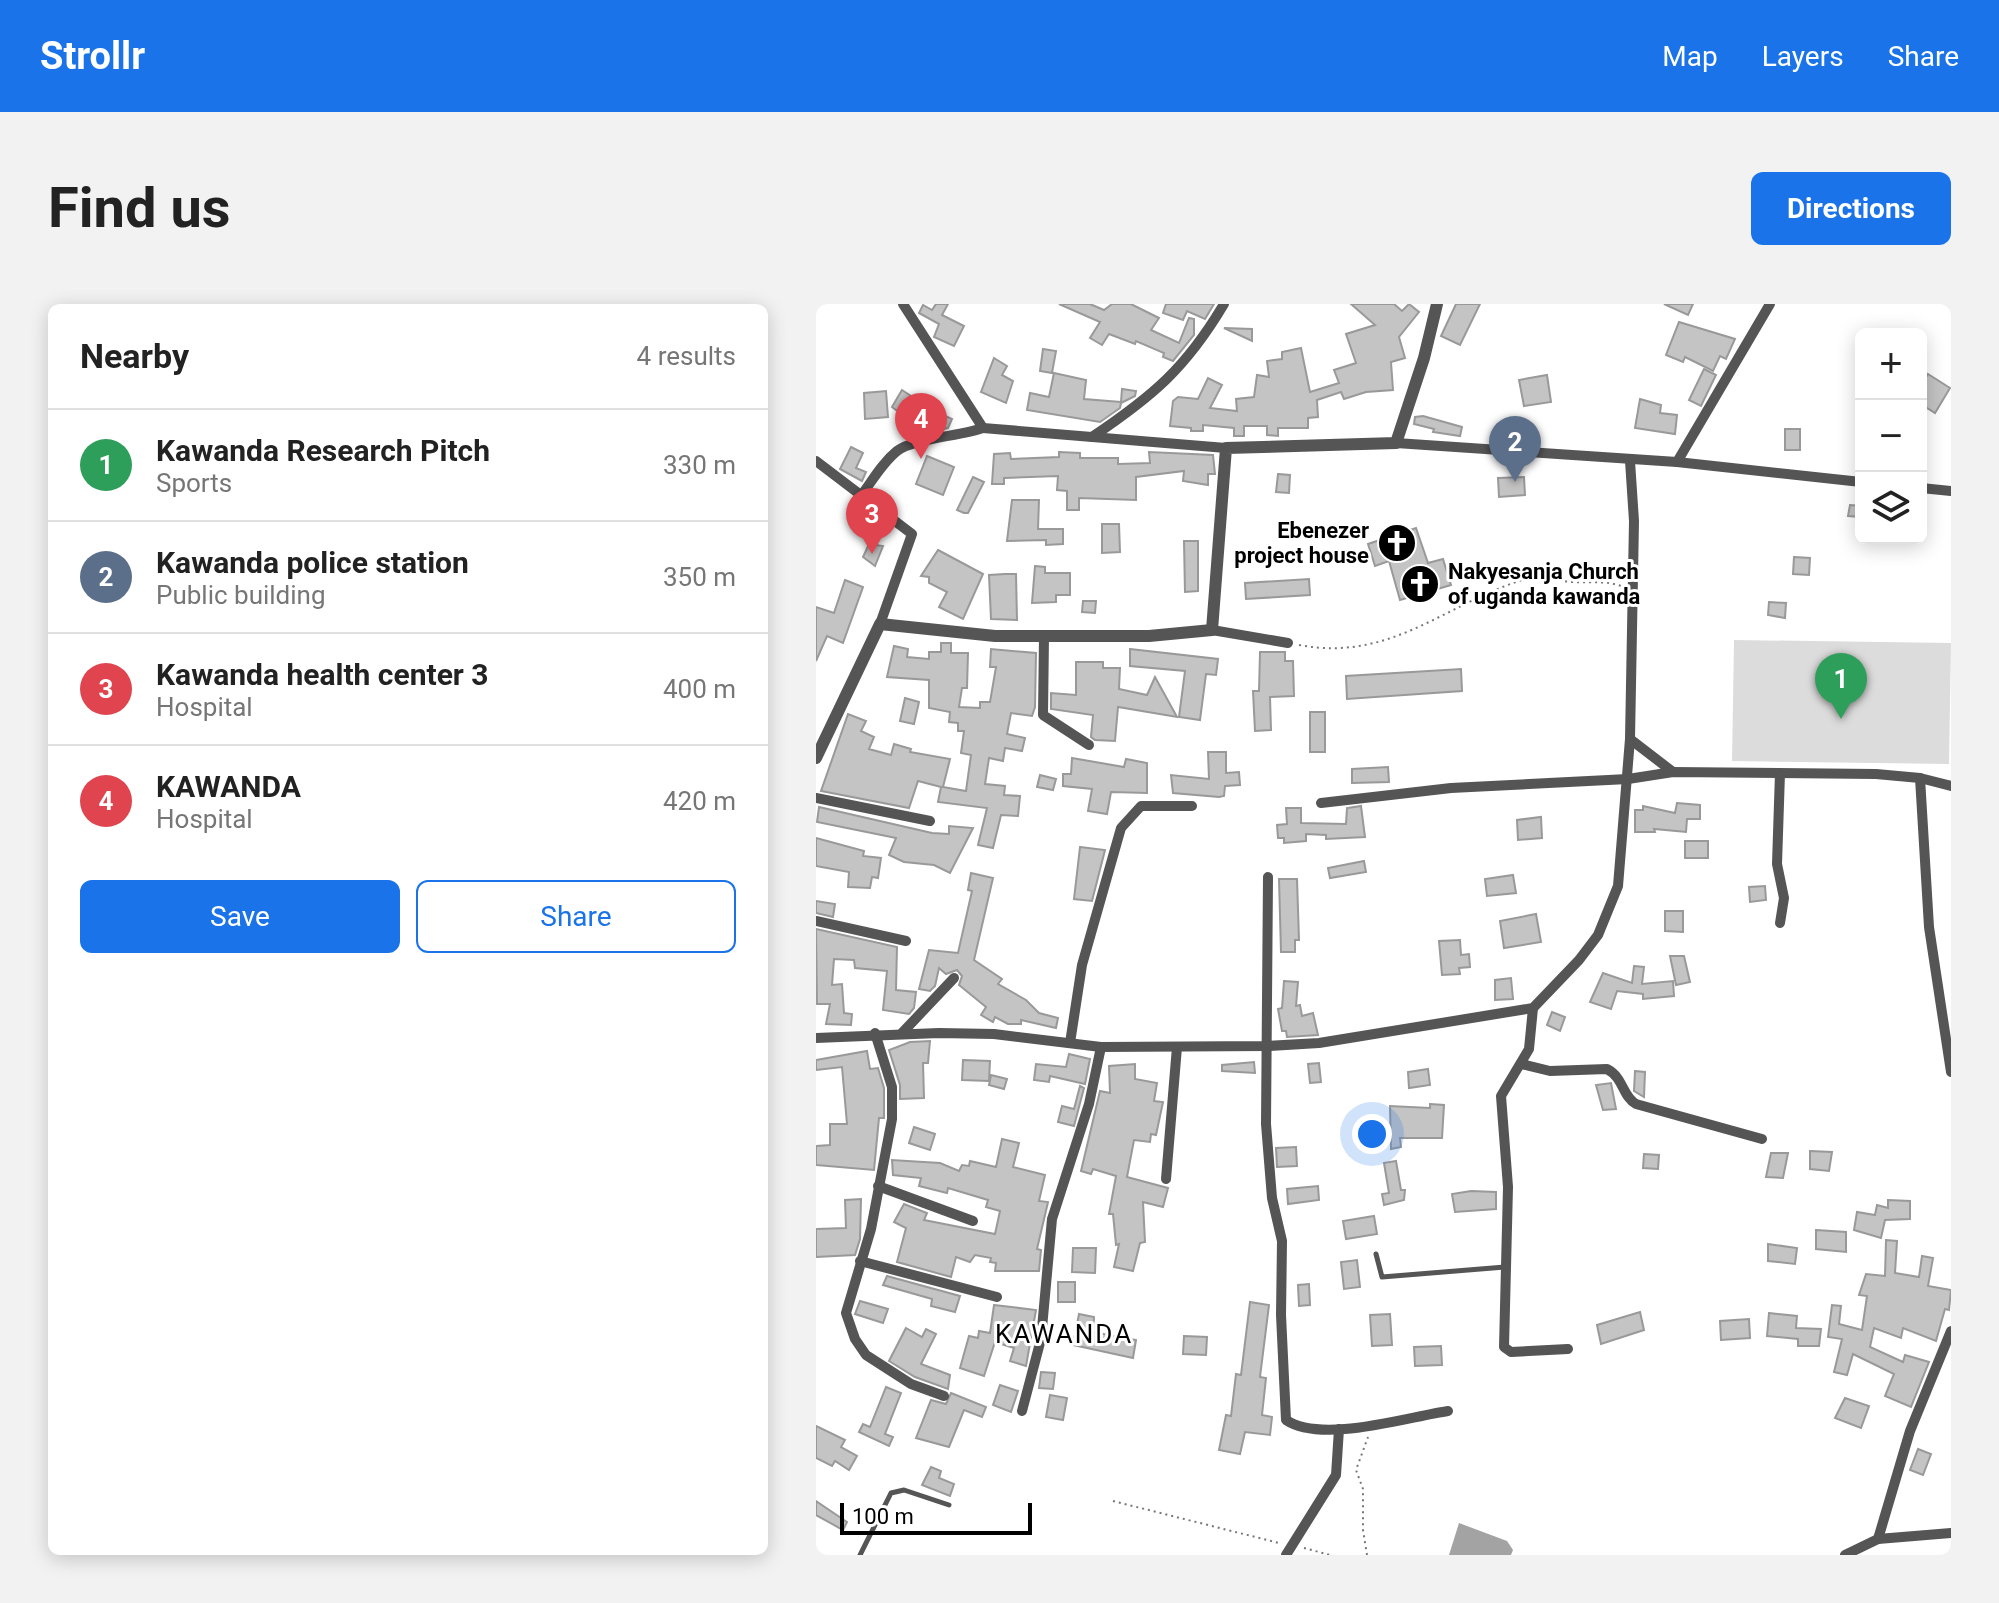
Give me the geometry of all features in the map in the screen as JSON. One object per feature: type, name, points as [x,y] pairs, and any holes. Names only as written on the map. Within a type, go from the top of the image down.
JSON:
[{"type":"street","points":[[903,304],[983,428]]},
{"type":"street","points":[[1092,437],[1161,388],[1200,343],[1224,304]]},
{"type":"street","points":[[1396,443],[1424,358],[1437,304]]},
{"type":"street","points":[[1677,462],[1770,304]]},
{"type":"street","points":[[861,496],[898,450],[912,442],[963,435],[983,428],[1226,448],[1396,443],[1677,462],[1855,481]]},
{"type":"street","points":[[1212,630],[1226,448]]},
{"type":"street","points":[[816,461],[912,534],[880,624],[816,758]]},
{"type":"street","points":[[816,1038],[875,1033],[994,1034],[1101,1047],[1268,1046],[1319,1043],[1533,1008],[1579,960],[1611,909],[1618,886],[1630,739],[1634,521],[1630,461]]},
{"type":"street","points":[[1927,489],[1951,491]]},
{"type":"street","points":[[880,624],[995,636],[1149,636],[1212,630],[1268,637],[1288,643]]},
{"type":"street","points":[[1044,636],[1043,715],[1089,745]]},
{"type":"street","points":[[1630,739],[1673,772]]},
{"type":"street","points":[[1321,803],[1451,788],[1628,779],[1673,772],[1920,778],[1951,786]]},
{"type":"street","points":[[1780,773],[1777,864],[1784,898],[1780,923]]},
{"type":"street","points":[[1920,778],[1929,927],[1951,1072]]},
{"type":"street","points":[[816,798],[930,821]]},
{"type":"street","points":[[1070,1043],[1082,965],[1121,828],[1141,806],[1192,806]]},
{"type":"street","points":[[1268,877],[1268,1154],[1283,1260],[1286,1420],[1295,1426],[1339,1429],[1448,1411]]},
{"type":"street","points":[[816,921],[906,941]]},
{"type":"street","points":[[902,1033],[954,978]]},
{"type":"street","points":[[1533,1008],[1533,1036],[1521,1064],[1501,1096],[1508,1187],[1506,1349],[1568,1349]]},
{"type":"street","points":[[875,1033],[893,1103],[878,1186],[846,1304],[855,1339],[866,1355],[888,1372],[944,1396]]},
{"type":"street","points":[[1022,1411],[1041,1339],[1052,1219],[1089,1104],[1101,1047]]},
{"type":"street","points":[[1166,1179],[1177,1047]]},
{"type":"street","points":[[1521,1064],[1550,1071],[1607,1069],[1622,1081],[1633,1103],[1762,1139]]},
{"type":"street","points":[[878,1186],[973,1221]]},
{"type":"street","points":[[860,1261],[997,1297]]},
{"type":"street","points":[[1878,1539],[1910,1431],[1951,1331]]},
{"type":"street","points":[[1289,1551],[1336,1475],[1339,1429]]},
{"type":"street","points":[[1845,1555],[1878,1539],[1951,1533]]},
{"type":"lane","points":[[1376,1254],[1382,1277],[1505,1267]]},
{"type":"lane","points":[[860,1555],[891,1493],[904,1490],[949,1505]]},
{"type":"path","points":[[1288,643],[1323,649],[1371,646],[1432,623],[1491,589],[1545,574],[1555,580],[1608,582],[1631,590]]},
{"type":"path","points":[[1367,1555],[1363,1489],[1356,1470],[1368,1439],[1368,1424]]},
{"type":"path","points":[[1113,1501],[1289,1551],[1312,1549],[1330,1555]]},
{"type":"shaded area","points":[[1734,640],[1951,643],[1949,764],[1732,761]]},
{"type":"shaded area","points":[[1459,1523],[1507,1541],[1513,1550],[1511,1555],[1449,1555]]},
{"type":"building","points":[[936,304],[948,304],[942,315],[964,326],[954,346],[934,337],[939,324],[919,313],[923,305],[932,310]]},
{"type":"building","points":[[1059,304],[1090,304],[1104,310],[1112,304],[1131,304],[1159,318],[1151,330],[1179,343],[1189,318],[1194,319],[1194,335],[1173,361],[1163,357],[1164,353],[1136,341],[1135,344],[1109,334],[1102,345],[1090,338],[1100,322]]},
{"type":"building","points":[[1166,304],[1214,304],[1205,319],[1187,311],[1183,320],[1163,313]]},
{"type":"building","points":[[1351,304],[1394,304],[1402,311],[1409,304],[1419,312],[1399,337],[1405,358],[1391,362],[1393,390],[1366,392],[1344,399],[1341,392],[1317,400],[1318,417],[1308,418],[1308,428],[1278,428],[1278,436],[1267,435],[1267,426],[1244,426],[1244,436],[1234,436],[1234,428],[1203,425],[1203,431],[1191,431],[1191,428],[1170,426],[1173,401],[1178,397],[1198,399],[1208,378],[1222,385],[1210,408],[1237,411],[1236,399],[1254,397],[1257,375],[1269,377],[1267,361],[1282,359],[1282,352],[1301,348],[1310,392],[1339,383],[1334,370],[1356,363],[1346,334],[1375,325]]},
{"type":"building","points":[[1456,304],[1480,304],[1460,345],[1441,336]]},
{"type":"building","points":[[1664,304],[1693,304],[1688,315]]},
{"type":"building","points":[[1679,322],[1735,339],[1726,359],[1720,356],[1713,371],[1685,357],[1683,362],[1666,355]]},
{"type":"building","points":[[1224,328],[1252,329],[1252,341]]},
{"type":"building","points":[[1043,349],[1056,351],[1052,373],[1040,371]]},
{"type":"building","points":[[994,358],[1007,366],[1002,375],[1013,381],[1006,403],[981,392]]},
{"type":"building","points":[[1704,369],[1716,375],[1701,406],[1689,400]]},
{"type":"building","points":[[1054,373],[1086,380],[1084,399],[1121,402],[1122,389],[1136,391],[1135,396],[1121,403],[1120,408],[1100,422],[1027,410],[1030,393],[1049,397]]},
{"type":"building","points":[[1547,375],[1551,402],[1524,406],[1519,380]]},
{"type":"building","points":[[1927,376],[1950,388],[1935,413],[1927,408]]},
{"type":"building","points":[[902,390],[911,396],[900,413],[892,407]]},
{"type":"building","points":[[886,391],[888,417],[865,419],[864,393]]},
{"type":"building","points":[[1640,399],[1661,405],[1660,413],[1677,415],[1675,434],[1635,428]]},
{"type":"building","points":[[930,409],[952,419],[948,428],[933,431],[923,426]]},
{"type":"building","points":[[1423,416],[1462,427],[1460,436],[1433,432],[1434,429],[1414,424],[1415,417]]},
{"type":"building","points":[[1785,429],[1800,429],[1800,450],[1785,450]]},
{"type":"building","points":[[851,447],[863,453],[856,468],[866,472],[862,481],[840,469]]},
{"type":"building","points":[[1059,452],[1080,453],[1080,458],[1118,458],[1118,464],[1150,463],[1149,452],[1213,455],[1215,474],[1208,474],[1208,485],[1183,481],[1184,471],[1136,477],[1136,500],[1079,498],[1079,510],[1067,510],[1067,491],[1057,490],[1058,476],[1004,478],[1004,484],[992,484],[994,454],[1010,453],[1011,459],[1059,457]]},
{"type":"building","points":[[927,456],[954,467],[943,495],[916,484]]},
{"type":"building","points":[[1278,474],[1290,475],[1289,493],[1276,492]]},
{"type":"building","points":[[973,477],[984,482],[968,513],[964,513],[957,510]]},
{"type":"building","points":[[1524,477],[1525,495],[1499,497],[1498,478]]},
{"type":"building","points":[[1012,500],[1039,500],[1038,529],[1063,529],[1063,544],[1046,545],[1046,540],[1007,541]]},
{"type":"building","points":[[1850,505],[1855,505],[1855,517],[1848,516]]},
{"type":"building","points":[[1102,524],[1119,524],[1120,552],[1102,553]]},
{"type":"building","points":[[1416,528],[1428,563],[1443,559],[1451,585],[1400,600],[1389,561],[1375,566],[1368,544]]},
{"type":"building","points":[[1184,541],[1198,541],[1198,591],[1185,592]]},
{"type":"building","points":[[869,544],[883,546],[875,566],[863,557]]},
{"type":"building","points":[[938,550],[983,574],[963,619],[939,607],[947,592],[929,583],[929,577],[921,576]]},
{"type":"building","points":[[1794,557],[1810,558],[1809,575],[1793,574]]},
{"type":"building","points":[[1035,566],[1045,567],[1045,573],[1070,573],[1070,595],[1056,595],[1056,602],[1032,603]]},
{"type":"building","points":[[1016,574],[1017,620],[991,619],[989,575]]},
{"type":"building","points":[[1309,579],[1310,595],[1246,599],[1245,583]]},
{"type":"building","points":[[845,580],[863,587],[843,643],[827,636],[816,661],[816,607],[834,613]]},
{"type":"building","points":[[1083,601],[1096,601],[1095,613],[1082,612]]},
{"type":"building","points":[[1769,602],[1786,603],[1785,618],[1768,615]]},
{"type":"building","points":[[941,643],[951,643],[951,653],[968,653],[967,688],[962,688],[959,707],[980,708],[980,702],[990,702],[996,667],[990,667],[991,649],[1036,653],[1035,707],[1032,716],[1011,713],[1007,734],[1025,738],[1022,751],[1005,748],[1003,761],[989,758],[985,784],[1005,786],[1004,795],[1020,796],[1018,816],[1001,815],[993,848],[978,845],[987,808],[938,802],[941,787],[918,781],[909,808],[821,791],[848,714],[866,721],[861,731],[874,737],[869,749],[891,755],[894,744],[911,749],[910,752],[950,759],[943,787],[966,791],[971,755],[961,753],[964,731],[958,731],[958,723],[949,722],[950,712],[929,708],[929,680],[887,677],[894,646],[908,649],[907,657],[929,659],[929,652],[941,652]]},
{"type":"building","points":[[1130,649],[1218,659],[1216,675],[1206,674],[1200,720],[1179,717],[1185,671],[1130,666]]},
{"type":"building","points":[[1260,652],[1285,652],[1285,661],[1293,661],[1294,696],[1270,697],[1271,730],[1255,731],[1253,691],[1259,691]]},
{"type":"building","points":[[1076,662],[1103,662],[1103,668],[1120,668],[1119,689],[1147,695],[1155,677],[1177,717],[1118,707],[1115,741],[1095,740],[1091,737],[1093,715],[1051,709],[1051,693],[1076,695]]},
{"type":"building","points":[[1461,669],[1462,691],[1347,699],[1346,676]]},
{"type":"building","points":[[905,698],[919,702],[914,724],[900,721]]},
{"type":"building","points":[[1310,712],[1325,712],[1325,752],[1310,752]]},
{"type":"building","points":[[1208,752],[1226,752],[1226,773],[1239,772],[1240,785],[1225,786],[1224,796],[1219,797],[1173,793],[1171,775],[1209,779]]},
{"type":"building","points":[[1072,758],[1124,767],[1126,759],[1147,763],[1147,793],[1111,792],[1107,814],[1088,811],[1092,789],[1063,786],[1063,774],[1071,774]]},
{"type":"building","points":[[1388,767],[1389,782],[1352,783],[1352,769]]},
{"type":"building","points":[[1040,775],[1056,779],[1053,790],[1037,787]]},
{"type":"building","points":[[1677,803],[1700,805],[1700,819],[1687,819],[1686,832],[1654,829],[1655,832],[1635,832],[1635,810],[1643,810],[1643,806],[1675,813]]},
{"type":"building","points":[[1361,806],[1365,837],[1326,839],[1326,835],[1306,834],[1306,841],[1284,843],[1284,838],[1278,838],[1277,825],[1287,824],[1286,808],[1301,808],[1301,823],[1346,824],[1347,808]]},
{"type":"building","points":[[819,807],[932,833],[949,834],[949,826],[973,828],[950,873],[934,865],[904,862],[889,855],[896,838],[817,822]]},
{"type":"building","points":[[1541,817],[1542,838],[1518,840],[1517,820]]},
{"type":"building","points":[[816,838],[864,851],[863,856],[881,858],[878,878],[872,877],[870,888],[848,887],[849,872],[816,866]]},
{"type":"building","points":[[1685,841],[1708,841],[1708,858],[1685,858]]},
{"type":"building","points":[[1080,847],[1105,850],[1092,901],[1074,899]]},
{"type":"building","points":[[1364,861],[1366,872],[1330,878],[1328,868]]},
{"type":"building","points":[[971,873],[993,878],[974,960],[1002,979],[998,984],[1026,1000],[1039,1013],[1058,1018],[1056,1028],[1021,1020],[1021,1024],[1008,1024],[995,1017],[993,1022],[981,1015],[986,1007],[959,985],[962,976],[957,970],[946,974],[939,968],[935,986],[930,991],[919,989],[929,950],[958,953],[972,891],[968,890]]},
{"type":"building","points":[[1513,875],[1516,893],[1487,896],[1485,879]]},
{"type":"building","points":[[1279,879],[1297,879],[1299,940],[1295,940],[1295,952],[1281,952]]},
{"type":"building","points":[[1765,886],[1766,900],[1750,902],[1749,887]]},
{"type":"building","points":[[816,901],[835,904],[833,917],[816,913]]},
{"type":"building","points":[[1665,911],[1683,911],[1683,932],[1665,931]]},
{"type":"building","points":[[1536,914],[1541,942],[1504,948],[1500,921]]},
{"type":"building","points":[[816,929],[897,947],[896,990],[916,992],[914,1008],[909,1014],[883,1010],[887,971],[855,968],[854,960],[834,959],[832,985],[842,984],[844,1013],[852,1014],[851,1025],[826,1024],[830,1004],[817,1004]]},
{"type":"building","points":[[1460,940],[1461,955],[1469,954],[1470,967],[1459,968],[1460,974],[1442,975],[1439,941]]},
{"type":"building","points":[[1670,956],[1684,956],[1690,982],[1676,985]]},
{"type":"building","points":[[1634,966],[1644,967],[1642,984],[1673,981],[1674,996],[1643,999],[1643,994],[1617,991],[1611,1009],[1590,1002],[1603,973],[1632,983]]},
{"type":"building","points":[[1511,978],[1513,999],[1495,1000],[1495,980]]},
{"type":"building","points":[[1284,981],[1298,982],[1296,1006],[1300,1005],[1302,1016],[1313,1013],[1318,1035],[1287,1037],[1286,1031],[1282,1031],[1278,1009],[1282,1008]]},
{"type":"building","points":[[1552,1012],[1565,1017],[1560,1031],[1547,1025]]},
{"type":"building","points":[[930,1041],[928,1063],[923,1063],[924,1098],[900,1099],[900,1085],[889,1050],[910,1042]]},
{"type":"building","points":[[867,1051],[870,1069],[878,1068],[884,1088],[884,1118],[879,1118],[874,1170],[816,1165],[816,1146],[830,1145],[830,1124],[847,1124],[842,1067],[816,1070],[816,1060]]},
{"type":"building","points":[[1069,1054],[1090,1059],[1085,1084],[1050,1076],[1049,1082],[1034,1080],[1036,1064],[1066,1067]]},
{"type":"building","points":[[963,1060],[990,1061],[989,1081],[962,1080]]},
{"type":"building","points":[[1254,1062],[1255,1073],[1222,1071],[1222,1065]]},
{"type":"building","points":[[1319,1063],[1321,1082],[1310,1083],[1308,1064]]},
{"type":"building","points":[[1135,1064],[1135,1079],[1157,1083],[1154,1101],[1163,1102],[1156,1135],[1151,1134],[1150,1142],[1134,1140],[1127,1177],[1168,1188],[1163,1207],[1143,1202],[1145,1242],[1140,1243],[1133,1271],[1114,1267],[1119,1244],[1116,1245],[1113,1214],[1109,1214],[1116,1176],[1093,1169],[1091,1174],[1081,1171],[1100,1091],[1110,1093],[1109,1066]]},
{"type":"building","points":[[1428,1069],[1430,1085],[1409,1088],[1408,1072]]},
{"type":"building","points":[[1635,1071],[1645,1072],[1644,1097],[1634,1091]]},
{"type":"building","points":[[991,1075],[1007,1079],[1004,1089],[989,1085]]},
{"type":"building","points":[[1611,1083],[1616,1109],[1603,1110],[1596,1085]]},
{"type":"building","points":[[1080,1086],[1084,1088],[1074,1126],[1058,1122],[1062,1106],[1074,1109]]},
{"type":"building","points":[[1430,1104],[1444,1105],[1442,1138],[1400,1138],[1401,1147],[1391,1149],[1390,1106],[1430,1108]]},
{"type":"building","points":[[914,1127],[935,1134],[930,1150],[909,1143]]},
{"type":"building","points":[[1002,1139],[1019,1143],[1013,1167],[1045,1175],[1039,1201],[1048,1202],[1037,1249],[1041,1250],[1039,1271],[995,1271],[996,1263],[990,1262],[991,1258],[975,1255],[970,1262],[956,1257],[951,1277],[897,1262],[906,1228],[894,1222],[904,1204],[927,1213],[924,1220],[995,1234],[1000,1211],[986,1207],[988,1200],[948,1188],[947,1193],[919,1186],[921,1178],[893,1175],[892,1160],[940,1163],[959,1171],[962,1165],[969,1166],[970,1161],[996,1167]]},
{"type":"building","points":[[1296,1147],[1297,1166],[1277,1167],[1276,1148]]},
{"type":"building","points":[[1810,1151],[1832,1152],[1829,1171],[1810,1169]]},
{"type":"building","points":[[1771,1153],[1788,1153],[1783,1178],[1766,1177]]},
{"type":"building","points":[[1644,1154],[1659,1155],[1658,1169],[1643,1168]]},
{"type":"building","points":[[1396,1161],[1401,1190],[1405,1190],[1404,1200],[1384,1205],[1382,1194],[1389,1193],[1384,1163]]},
{"type":"building","points":[[1318,1186],[1319,1200],[1288,1204],[1287,1189]]},
{"type":"building","points":[[1496,1192],[1496,1209],[1455,1212],[1452,1194]]},
{"type":"building","points":[[861,1199],[860,1239],[855,1255],[816,1257],[816,1229],[846,1228],[845,1200]]},
{"type":"building","points":[[1888,1200],[1910,1201],[1910,1219],[1885,1220],[1881,1238],[1854,1230],[1857,1212],[1875,1215],[1877,1205],[1888,1208]]},
{"type":"building","points":[[1374,1216],[1377,1234],[1346,1239],[1343,1221]]},
{"type":"building","points":[[1816,1230],[1846,1232],[1846,1252],[1816,1249]]},
{"type":"building","points":[[1886,1240],[1897,1241],[1895,1273],[1919,1277],[1922,1256],[1933,1258],[1928,1286],[1951,1290],[1949,1310],[1945,1309],[1936,1341],[1903,1328],[1901,1338],[1874,1328],[1870,1347],[1903,1362],[1905,1355],[1929,1362],[1911,1407],[1885,1396],[1894,1374],[1853,1354],[1847,1375],[1834,1372],[1842,1339],[1828,1337],[1832,1305],[1841,1306],[1839,1324],[1862,1330],[1867,1296],[1859,1295],[1866,1274],[1885,1276]]},
{"type":"building","points":[[1768,1244],[1797,1248],[1795,1264],[1768,1261]]},
{"type":"building","points":[[1073,1248],[1096,1248],[1095,1273],[1072,1272]]},
{"type":"building","points":[[1357,1260],[1360,1287],[1344,1289],[1341,1262]]},
{"type":"building","points":[[887,1276],[960,1296],[955,1312],[931,1306],[932,1299],[883,1285]]},
{"type":"building","points":[[1058,1282],[1075,1282],[1075,1302],[1058,1302]]},
{"type":"building","points":[[1309,1284],[1310,1305],[1299,1306],[1298,1285]]},
{"type":"building","points":[[860,1301],[888,1309],[883,1323],[855,1314]]},
{"type":"building","points":[[1250,1302],[1269,1305],[1260,1377],[1266,1378],[1262,1415],[1272,1417],[1270,1435],[1245,1432],[1240,1454],[1219,1450],[1226,1415],[1231,1416],[1236,1374],[1241,1375]]},
{"type":"building","points":[[994,1305],[1036,1310],[1026,1366],[1010,1361],[1014,1348],[995,1342],[984,1376],[960,1368],[969,1336],[978,1338],[979,1331],[990,1333]]},
{"type":"building","points":[[1640,1312],[1644,1330],[1601,1344],[1597,1325]]},
{"type":"building","points":[[1769,1313],[1797,1316],[1796,1328],[1821,1329],[1819,1346],[1798,1346],[1798,1339],[1767,1336]]},
{"type":"building","points":[[1079,1314],[1094,1317],[1093,1332],[1136,1340],[1133,1358],[1073,1345]]},
{"type":"building","points":[[1390,1314],[1392,1345],[1372,1346],[1370,1315]]},
{"type":"building","points":[[1749,1319],[1750,1338],[1721,1340],[1720,1321]]},
{"type":"building","points":[[906,1328],[922,1337],[926,1329],[936,1334],[921,1364],[950,1375],[948,1389],[915,1377],[889,1361]]},
{"type":"building","points":[[1184,1336],[1207,1337],[1206,1355],[1183,1354]]},
{"type":"building","points":[[1441,1346],[1442,1365],[1415,1366],[1414,1347]]},
{"type":"building","points":[[1041,1372],[1055,1373],[1053,1389],[1039,1388]]},
{"type":"building","points":[[1000,1385],[1018,1391],[1011,1412],[993,1405]]},
{"type":"building","points":[[886,1387],[901,1393],[885,1434],[893,1437],[889,1446],[859,1432],[863,1424],[870,1427]]},
{"type":"building","points":[[951,1393],[986,1407],[982,1417],[964,1410],[949,1447],[916,1438],[931,1400],[946,1404]]},
{"type":"building","points":[[1050,1395],[1067,1398],[1063,1420],[1046,1417]]},
{"type":"building","points":[[1845,1398],[1869,1406],[1861,1428],[1835,1418]]},
{"type":"building","points":[[816,1426],[845,1440],[841,1447],[857,1456],[849,1470],[835,1461],[832,1466],[816,1458]]},
{"type":"building","points":[[1918,1449],[1931,1454],[1923,1475],[1910,1470]]},
{"type":"building","points":[[931,1467],[941,1471],[939,1478],[954,1484],[950,1496],[922,1485]]},
{"type":"building","points":[[816,1501],[847,1522],[843,1530],[816,1515]]},
{"type":"place","name":"KAWANDA","points":[[921,459]]},
{"type":"place","name":"Kawanda police station","points":[[1515,482]]},
{"type":"place","name":"Ebenezer project house","points":[[1397,543]]},
{"type":"place","name":"Kawanda health center 3","points":[[872,554]]},
{"type":"place","name":"Nakyesanja Church of uganda kawanda","points":[[1420,584]]},
{"type":"place","name":"Kawanda Research Pitch","points":[[1841,719]]},
{"type":"district","name":"KAWANDA","points":[[1064,1334]]}]
